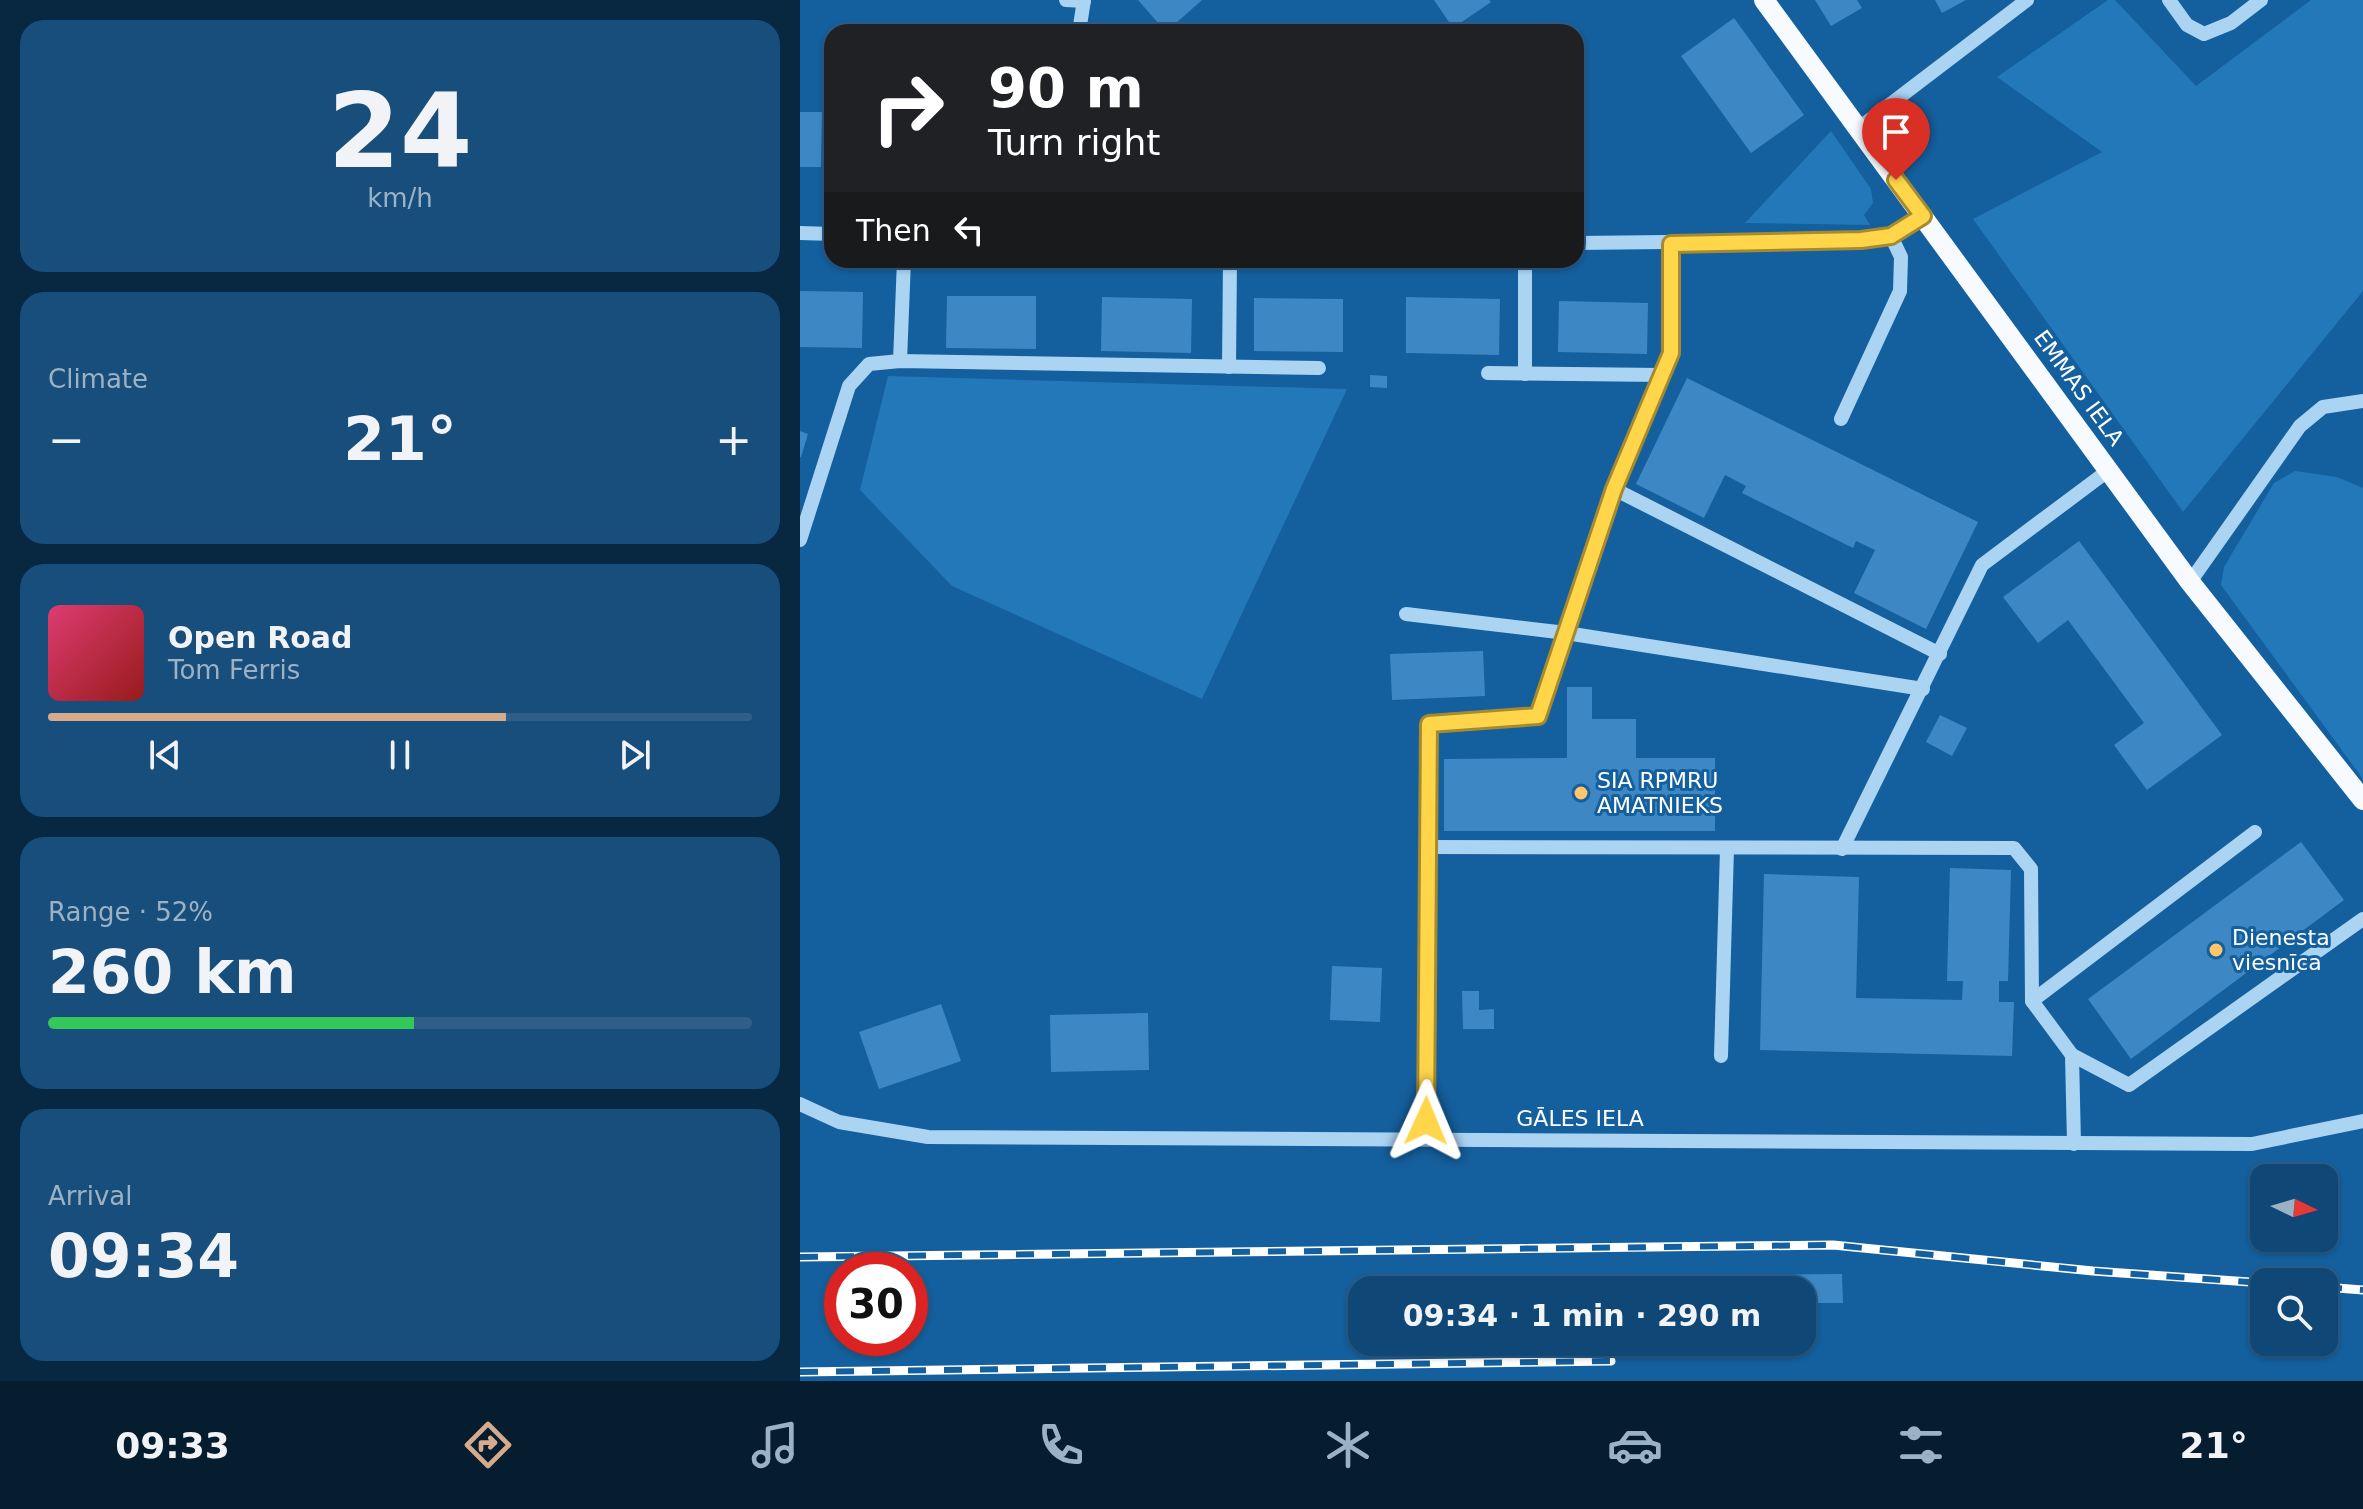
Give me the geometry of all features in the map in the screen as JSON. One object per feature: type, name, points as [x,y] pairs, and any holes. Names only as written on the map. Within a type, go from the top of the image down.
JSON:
[{"type":"main road","name":"EMMAS IELA","points":[[1764,0],[2190,582],[2363,800]]},
{"type":"street","points":[[1066,0],[1084,1],[1080,24]]},
{"type":"street","points":[[1859,128],[2027,0]]},
{"type":"street","points":[[2169,0],[2187,25],[2204,34],[2216,31],[2261,0]]},
{"type":"street","points":[[1584,243],[1861,240],[1891,236],[1923,216]]},
{"type":"street","points":[[800,233],[824,234]]},
{"type":"street","points":[[1841,419],[1900,291],[1901,257],[1891,236]]},
{"type":"street","points":[[1426,1139],[1429,724],[1538,716],[1614,489],[1671,353],[1671,244]]},
{"type":"street","points":[[900,361],[904,268]]},
{"type":"street","points":[[1229,367],[1230,268]]},
{"type":"street","points":[[1525,268],[1525,374]]},
{"type":"street","points":[[800,540],[849,386],[869,364],[900,361],[1319,368]]},
{"type":"street","points":[[1488,373],[1663,375]]},
{"type":"street","points":[[2190,582],[2300,426],[2323,407],[2363,401]]},
{"type":"street","points":[[1842,849],[1982,565],[2109,470]]},
{"type":"street","points":[[1614,489],[1940,654]]},
{"type":"street","points":[[1406,614],[1566,633],[1923,689]]},
{"type":"street","points":[[2032,1001],[2255,832]]},
{"type":"street","points":[[1427,847],[2014,848],[2031,869],[2032,1001],[2072,1055],[2129,1085],[2363,919]]},
{"type":"street","points":[[1721,1056],[1727,849]]},
{"type":"street","points":[[2072,1055],[2074,1144]]},
{"type":"street","name":"GĀLES IELA","points":[[800,1104],[839,1122],[928,1137],[2252,1144],[2363,1121]]},
{"type":"shaded area","points":[[2108,0],[2115,0],[2196,86],[2311,0],[2363,0],[2363,291],[2183,512],[1973,219],[2102,152],[1997,77]]},
{"type":"shaded area","points":[[1831,131],[1871,189],[1873,203],[1864,215],[1870,225],[1745,223]]},
{"type":"shaded area","points":[[888,376],[1347,389],[1202,699],[952,586],[860,490]]},
{"type":"shaded area","points":[[2295,471],[2337,477],[2363,488],[2363,779],[2221,585],[2224,567],[2274,483]]},
{"type":"building","points":[[1138,0],[1202,0],[1175,24],[1159,24]]},
{"type":"building","points":[[1434,0],[1491,2],[1459,24],[1450,24]]},
{"type":"building","points":[[1815,0],[1857,0],[1862,8],[1831,26]]},
{"type":"building","points":[[1935,0],[1966,0],[1942,13]]},
{"type":"building","points":[[1734,18],[1804,115],[1751,153],[1681,56]]},
{"type":"building","points":[[800,112],[822,112],[821,167],[800,167]]},
{"type":"building","points":[[800,291],[863,292],[862,348],[800,347]]},
{"type":"building","points":[[947,296],[1036,296],[1036,349],[946,348]]},
{"type":"building","points":[[1102,297],[1192,299],[1191,353],[1101,351]]},
{"type":"building","points":[[1406,297],[1500,299],[1499,355],[1406,353]]},
{"type":"building","points":[[1254,298],[1343,299],[1343,352],[1254,351]]},
{"type":"building","points":[[1559,301],[1648,303],[1647,354],[1558,352]]},
{"type":"building","points":[[1370,375],[1387,376],[1387,388],[1370,387]]},
{"type":"building","points":[[1687,378],[1978,522],[1926,629],[1854,593],[1875,550],[1856,541],[1853,548],[1742,493],[1746,486],[1725,475],[1704,518],[1636,484]]},
{"type":"building","points":[[800,431],[808,434],[801,457],[800,457]]},
{"type":"building","points":[[2079,541],[2222,735],[2147,790],[2114,745],[2144,723],[2068,620],[2038,643],[2003,597]]},
{"type":"building","points":[[1483,651],[1485,696],[1392,700],[1390,654]]},
{"type":"building","points":[[1567,687],[1592,687],[1592,719],[1636,719],[1636,758],[1715,758],[1715,831],[1444,831],[1444,759],[1567,758]]},
{"type":"building","points":[[1940,715],[1967,728],[1952,756],[1926,742]]},
{"type":"building","name":"Dienesta viesnīca","points":[[2301,842],[2344,900],[2131,1059],[2088,999]]},
{"type":"building","points":[[1950,868],[2011,870],[2008,981],[1999,981],[1999,1002],[2014,1002],[2012,1056],[1760,1050],[1764,874],[1859,877],[1856,998],[1962,1000],[1963,981],[1947,981]]},
{"type":"building","points":[[1332,966],[1382,968],[1380,1022],[1330,1020]]},
{"type":"building","points":[[1462,991],[1479,991],[1479,1010],[1494,1009],[1494,1029],[1463,1029]]},
{"type":"building","points":[[941,1004],[961,1061],[879,1089],[859,1032]]},
{"type":"building","points":[[1148,1013],[1149,1070],[1051,1072],[1050,1015]]},
{"type":"building","points":[[1842,1274],[1843,1303],[1816,1303],[1816,1276],[1623,1276]]},
{"type":"railway","points":[[800,1257],[1833,1245],[2093,1271],[2250,1282]]},
{"type":"railway","points":[[2338,1288],[2363,1290]]},
{"type":"railway","points":[[800,1372],[1611,1361]]},
{"type":"place","name":"SIA RPMRU AMATNIEKS","points":[[1581,793]]},
{"type":"place","name":"Dienesta viesnīca","points":[[2216,950]]},
{"type":"route","points":[[1426,1121],[1429,724],[1538,716],[1614,489],[1671,353],[1671,244],[1861,240],[1891,236],[1923,216],[1896,180]]}]
